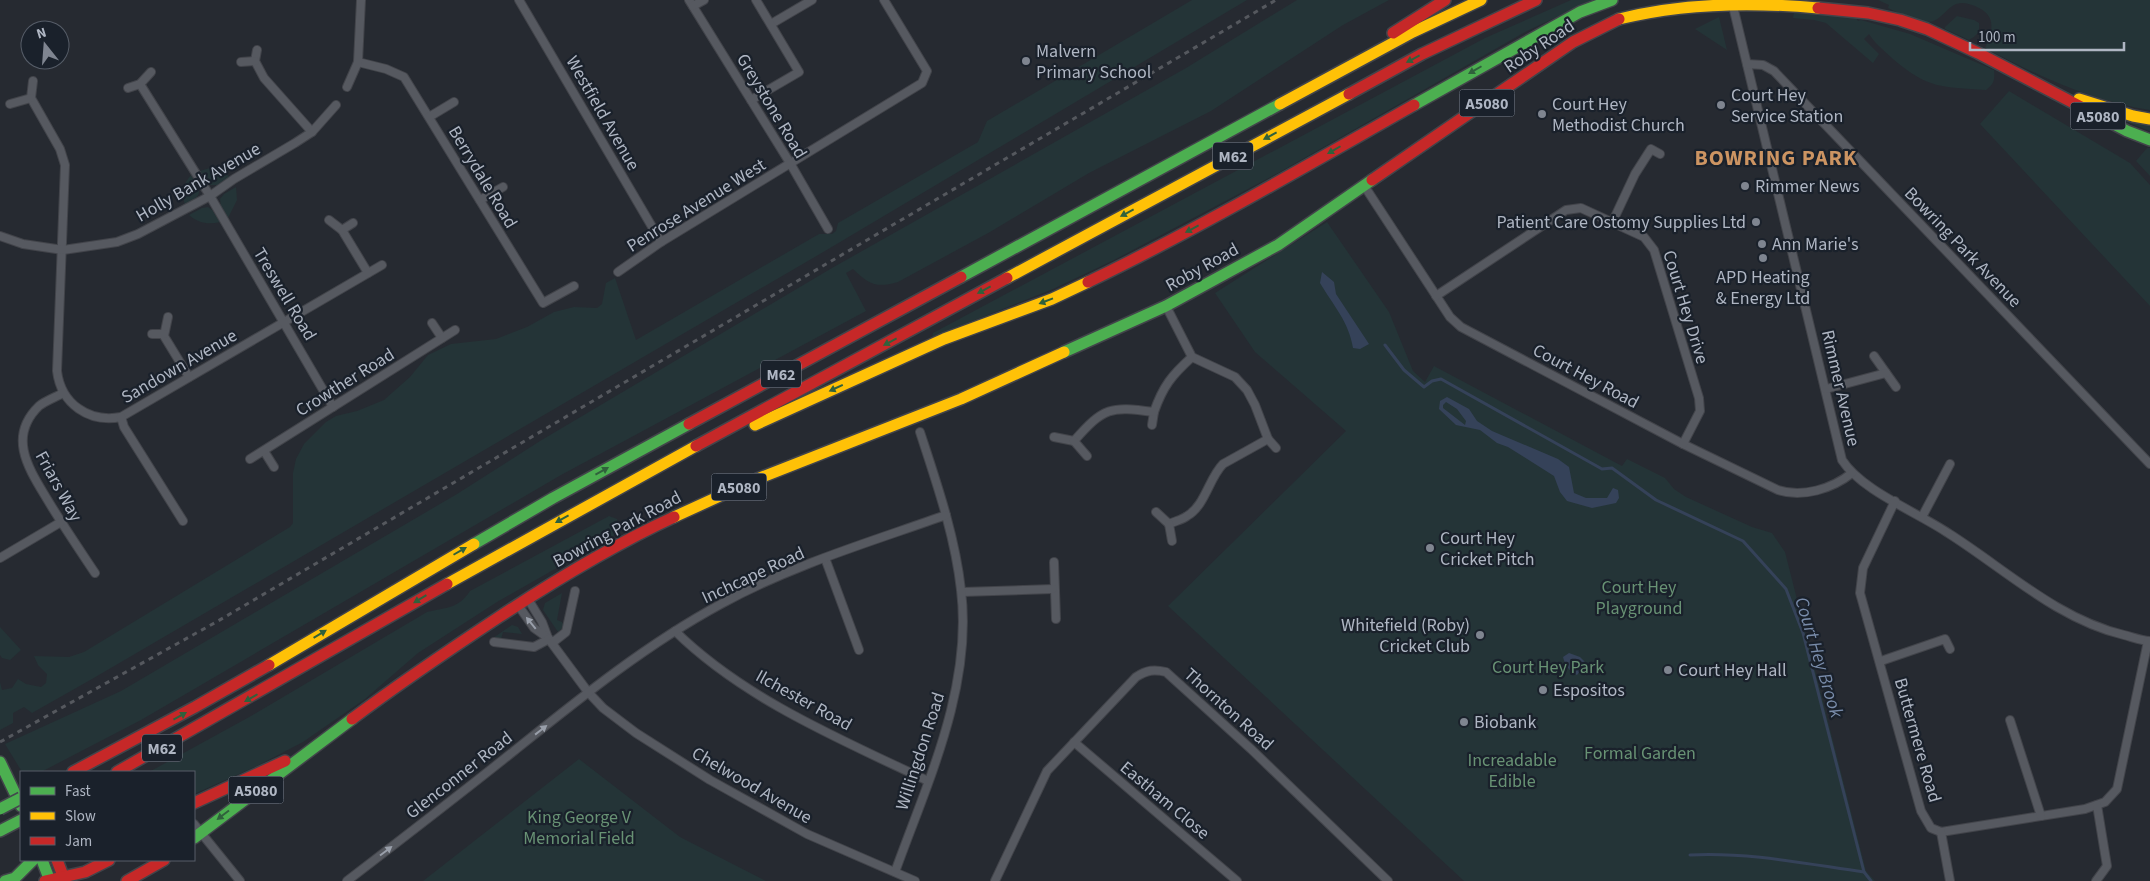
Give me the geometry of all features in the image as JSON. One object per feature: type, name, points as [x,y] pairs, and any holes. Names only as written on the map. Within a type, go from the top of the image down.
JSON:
[{"type":"main road","points":[[1189,154],[1445,0]]},
{"type":"main road","name":"M62","points":[[75,771],[178,717],[553,498],[1413,32],[1481,0]]},
{"type":"main road","name":"M62","points":[[119,771],[207,724],[461,575],[628,483],[1422,54],[1536,0]]},
{"type":"main road","points":[[628,483],[944,339],[1052,299],[1138,258],[1253,196],[1580,12],[1612,0]]},
{"type":"main road","name":"Roby Road","points":[[961,400],[1166,306],[1278,245],[1366,187],[1565,48],[1594,30],[1621,18],[1661,8],[1732,1],[1766,0],[1828,5],[1901,21],[1972,50],[2127,131],[2150,140]]},
{"type":"main road","name":"Roby Road","points":[[2048,89],[2133,116],[2150,119]]},
{"type":"main road","name":"Bowring Park Road","points":[[196,831],[410,675],[518,605],[631,537],[757,479],[961,400]]},
{"type":"main road","name":"Bowring Park Road","points":[[195,803],[257,775],[318,743]]},
{"type":"main road","points":[[0,762],[20,804]]},
{"type":"main road","points":[[0,809],[20,799]]},
{"type":"main road","points":[[0,831],[20,821]]},
{"type":"main road","points":[[5,881],[15,878],[32,861]]},
{"type":"main road","points":[[42,861],[49,881],[64,879],[105,863]]},
{"type":"main road","points":[[57,861],[64,879]]},
{"type":"main road","points":[[127,881],[162,861]]},
{"type":"street","points":[[347,87],[358,62],[361,0]]},
{"type":"street","name":"Westfield Avenue","points":[[519,0],[661,242]]},
{"type":"street","points":[[691,3],[704,0]]},
{"type":"street","points":[[751,100],[799,72],[756,0]]},
{"type":"street","points":[[771,24],[812,0]]},
{"type":"street","name":"Penrose Avenue West","points":[[618,272],[661,242],[922,83],[927,71],[884,0]]},
{"type":"street","name":"Rimmer Avenue","points":[[1732,1],[1842,460],[1852,473],[1895,502],[1949,533],[2041,598],[2100,630],[2149,641]]},
{"type":"street","name":"Greystone Road","points":[[691,3],[828,229]]},
{"type":"street","points":[[257,50],[255,62],[264,78],[312,132]]},
{"type":"street","points":[[240,62],[255,62]]},
{"type":"street","name":"Berrydale Road","points":[[358,62],[386,69],[404,77],[543,303],[574,286]]},
{"type":"street","name":"Bowring Park Avenue","points":[[1747,64],[1763,65],[1774,71],[2150,464]]},
{"type":"street","points":[[128,88],[140,84],[151,72]]},
{"type":"street","points":[[33,80],[31,98],[60,149],[65,165],[57,371],[63,393]]},
{"type":"street","name":"Treswell Road","points":[[140,84],[210,196],[333,407]]},
{"type":"street","points":[[10,104],[31,98]]},
{"type":"street","points":[[429,117],[454,102]]},
{"type":"street","name":"Holly Bank Avenue","points":[[0,236],[23,244],[63,250],[117,242],[138,234],[210,196],[234,179],[312,132],[336,105]]},
{"type":"street","points":[[1612,223],[1635,174],[1651,149],[1660,154]]},
{"type":"street","points":[[480,200],[504,187]]},
{"type":"street","name":"Court Hey Road","points":[[1366,187],[1450,317],[1461,327],[1683,444],[1778,490],[1791,494],[1805,493],[1838,483],[1852,473]]},
{"type":"street","name":"Court Hey Drive","points":[[1436,296],[1566,210],[1581,208],[1644,237],[1654,250],[1699,398],[1700,410],[1683,444]]},
{"type":"street","points":[[329,220],[342,230],[368,273]]},
{"type":"street","points":[[342,230],[353,223]]},
{"type":"street","name":"Sandown Avenue","points":[[63,393],[72,404],[98,418],[121,417],[382,265]]},
{"type":"street","points":[[1166,306],[1192,357],[1235,377],[1247,390],[1268,439],[1276,448]]},
{"type":"street","points":[[168,317],[164,334],[189,377]]},
{"type":"street","points":[[432,323],[442,338]]},
{"type":"street","name":"Crowther Road","points":[[250,459],[455,330]]},
{"type":"street","points":[[152,334],[164,334]]},
{"type":"street","points":[[1874,356],[1896,387]]},
{"type":"street","points":[[1152,425],[1154,412],[1163,388],[1174,373],[1192,357]]},
{"type":"street","points":[[1826,389],[1886,373]]},
{"type":"street","name":"Friars Way","points":[[63,393],[40,405],[28,420],[23,435],[23,454],[61,522],[95,573]]},
{"type":"street","points":[[1074,440],[1094,420],[1112,409],[1121,408],[1154,412]]},
{"type":"street","points":[[121,417],[124,427],[183,521]]},
{"type":"street","name":"Willingdon Road","points":[[895,872],[942,743],[953,699],[962,633],[962,592],[957,556],[920,432]]},
{"type":"street","points":[[1054,437],[1074,440],[1088,456]]},
{"type":"street","points":[[1169,524],[1189,516],[1217,470],[1223,464],[1268,439]]},
{"type":"street","points":[[264,451],[274,467]]},
{"type":"street","points":[[1922,517],[1950,464]]},
{"type":"street","name":"Buttermere Road","points":[[1895,502],[1863,568],[1860,582],[1863,606],[1881,661],[1921,811],[1931,828],[1941,832]]},
{"type":"street","points":[[1156,512],[1169,524],[1172,541]]},
{"type":"street","name":"Inchcape Road","points":[[588,692],[675,631],[762,583],[825,558],[946,515]]},
{"type":"street","points":[[0,558],[61,522]]},
{"type":"street","points":[[825,558],[859,650]]},
{"type":"street","points":[[1054,562],[1056,619]]},
{"type":"street","points":[[962,592],[1054,588]]},
{"type":"street","points":[[494,642],[534,648],[566,632],[575,591]]},
{"type":"street","points":[[528,599],[550,640]]},
{"type":"street","points":[[518,605],[534,628],[550,640]]},
{"type":"street","name":"Ilchester Road","points":[[675,631],[688,645],[726,673],[783,709],[928,781]]},
{"type":"street","points":[[1881,661],[1945,639],[1950,649]]},
{"type":"street","name":"Chelwood Avenue","points":[[550,640],[588,692],[603,708],[636,733],[710,780],[807,834],[914,881]]},
{"type":"street","points":[[1950,881],[1941,832],[2097,805],[2105,802],[2117,789],[2149,641]]},
{"type":"street","name":"Thornton Road","points":[[995,881],[1047,772],[1136,677],[1145,671],[1166,672],[1252,749],[1388,881]]},
{"type":"street","name":"Glenconner Road","points":[[347,881],[588,692]]},
{"type":"street","points":[[2010,720],[2041,816]]},
{"type":"street","name":"Eastham Close","points":[[1074,742],[1238,881]]},
{"type":"street","points":[[2096,881],[2107,866],[2097,805]]},
{"type":"street","points":[[196,831],[240,881]]},
{"type":"green space","points":[[1192,0],[1247,0],[825,251],[92,679],[32,713],[24,707],[13,713],[13,723],[0,730],[0,682],[2,690],[12,688],[18,679],[26,684],[41,687],[46,683],[47,674],[38,665],[34,656],[69,657],[84,652],[290,527],[293,523],[293,473],[296,459],[304,444],[326,422],[336,416],[357,411],[384,400],[410,377],[428,355],[451,344],[496,339],[527,327],[554,312],[574,307],[597,308],[602,304],[606,283],[615,278],[636,340],[819,234],[832,234],[836,231],[838,223],[978,142],[987,121]]},
{"type":"green space","points":[[1297,0],[1389,0],[1343,25],[1211,111],[1089,173],[990,232],[898,282],[879,285],[864,279],[853,269],[846,273],[866,311],[561,475],[141,720],[43,771],[21,771],[5,744],[121,691],[457,494],[540,441],[832,268],[1186,68]]},
{"type":"green space","points":[[1571,0],[1593,0],[1527,31],[1280,172],[1114,260],[1053,289],[932,337],[933,333],[1485,38]]},
{"type":"green space","points":[[1878,0],[2150,0],[2150,110],[2107,101],[2086,94],[2024,68],[1985,48],[1990,36],[1991,20],[1985,12],[1975,6],[1963,3],[1956,4],[1937,19],[1923,22],[1888,8],[1889,5]]},
{"type":"green space","points":[[1794,12],[1856,18],[1858,21],[1861,20],[1910,34],[1994,70],[1993,82],[1986,90],[1936,85],[1905,69],[1877,44],[1869,34],[1864,39],[1879,54],[1873,63],[1826,23],[1793,18]]},
{"type":"green space","points":[[1957,16],[1979,23],[1976,35],[1969,40],[1945,29]]},
{"type":"green space","points":[[1719,17],[1727,50],[1695,29]]},
{"type":"green space","points":[[2009,91],[2130,163],[2150,185],[2150,306],[1980,124]]},
{"type":"green space","points":[[2114,117],[2150,122],[2150,131]]},
{"type":"green space","points":[[2147,148],[2150,148],[2150,176],[2136,161]]},
{"type":"green space","points":[[210,168],[220,170],[230,177],[218,185],[209,185],[200,171]]},
{"type":"green space","points":[[191,175],[199,189],[199,193],[198,196],[185,205],[184,189]]},
{"type":"green space","points":[[236,187],[237,200],[228,218],[221,206],[220,199],[224,194]]},
{"type":"green space","points":[[208,207],[220,222],[203,223],[189,215],[202,208]]},
{"type":"green space","name":"Court Hey Park","points":[[1327,222],[1389,312],[1413,371],[1425,382],[1434,366],[1622,466],[1627,459],[1665,478],[1674,489],[1686,497],[1752,527],[1772,533],[1785,552],[1866,871],[1875,881],[1464,881],[1168,606],[1346,431],[1255,352],[1215,293]]},
{"type":"green space","points":[[609,516],[617,519],[620,532],[497,602],[418,653],[365,699],[303,742],[257,766],[195,794],[195,771],[151,771],[251,716],[427,612],[456,604],[466,597],[470,591]]},
{"type":"green space","points":[[562,593],[557,620],[562,622],[564,626],[558,632],[543,610],[545,603]]},
{"type":"green space","points":[[512,625],[518,627],[522,634],[503,632],[501,639],[493,638]]},
{"type":"green space","points":[[0,627],[21,650],[10,660],[2,658],[0,655]]},
{"type":"green space","name":"King George V Memorial Field","points":[[579,759],[680,837],[766,881],[423,881]]},
{"type":"water","points":[[1322,272],[1334,282],[1336,294],[1369,344],[1360,349],[1353,348],[1348,330],[1340,314],[1320,283]]},
{"type":"water","points":[[1447,397],[1469,409],[1477,421],[1492,431],[1558,459],[1569,467],[1574,493],[1586,498],[1607,498],[1613,488],[1618,490],[1619,498],[1616,503],[1592,508],[1567,501],[1560,492],[1554,476],[1508,447],[1497,443],[1480,430],[1456,425],[1439,409],[1440,401]],"holes":[[[1446,402],[1457,409],[1466,421],[1465,425],[1443,408],[1443,405]]]},
{"type":"water","points":[[1569,653],[1580,657],[1586,663],[1577,675],[1570,670],[1564,660],[1563,657]]},
{"type":"waterway","name":"Court Hey Brook","points":[[1385,345],[1404,370],[1424,387],[1432,381],[1441,379],[1602,469],[1612,468],[1656,500],[1743,541],[1786,589],[1803,633],[1864,872],[1871,881]]},
{"type":"waterway","points":[[1690,855],[1756,857],[1864,872]]},
{"type":"railway","points":[[0,742],[218,621],[1276,0]]},
{"type":"traffic: fast","points":[[1414,105],[1580,12],[1612,0]]},
{"type":"traffic: fast","points":[[961,277],[1280,104]]},
{"type":"traffic: fast","points":[[2087,110],[2127,131],[2150,140]]},
{"type":"traffic: fast","points":[[1064,352],[1166,306],[1278,245],[1372,180]]},
{"type":"traffic: fast","points":[[474,544],[553,498],[689,424]]},
{"type":"traffic: fast","points":[[195,837],[352,719]]},
{"type":"traffic: fast","points":[[0,762],[20,804]]},
{"type":"traffic: fast","points":[[0,809],[20,799]]},
{"type":"traffic: fast","points":[[0,831],[20,821]]},
{"type":"traffic: fast","points":[[5,881],[15,878],[32,861]]},
{"type":"traffic: fast","points":[[42,861],[50,881]]},
{"type":"traffic: slow","points":[[1280,104],[1413,32],[1481,0]]},
{"type":"traffic: slow","points":[[1619,19],[1668,10],[1718,5],[1818,8]]},
{"type":"traffic: slow","points":[[1007,278],[1349,94]]},
{"type":"traffic: slow","points":[[2079,99],[2133,116],[2150,119]]},
{"type":"traffic: slow","points":[[755,425],[944,339],[1052,299],[1088,282]]},
{"type":"traffic: slow","points":[[674,517],[757,479],[961,399],[1064,352]]},
{"type":"traffic: slow","points":[[447,584],[696,446]]},
{"type":"traffic: slow","points":[[269,665],[474,544]]},
{"type":"traffic: jam","points":[[1393,33],[1445,0]]},
{"type":"traffic: jam","points":[[1349,94],[1422,54],[1536,0]]},
{"type":"traffic: jam","points":[[1818,8],[1868,13],[1900,20],[1927,29],[1978,53],[2087,110]]},
{"type":"traffic: jam","points":[[1372,180],[1573,42],[1619,19]]},
{"type":"traffic: jam","points":[[1088,282],[1212,218],[1414,105]]},
{"type":"traffic: jam","points":[[689,424],[961,277]]},
{"type":"traffic: jam","points":[[696,446],[1007,278]]},
{"type":"traffic: jam","points":[[352,719],[443,654],[542,590],[607,551],[674,517]]},
{"type":"traffic: jam","points":[[119,771],[447,584]]},
{"type":"traffic: jam","points":[[75,771],[269,665]]},
{"type":"traffic: jam","points":[[195,803],[285,761]]},
{"type":"traffic: jam","points":[[57,861],[65,881]]},
{"type":"traffic: jam","points":[[45,881],[85,872],[107,861]]},
{"type":"traffic: jam","points":[[127,881],[162,861]]},
{"type":"place","name":"Malvern Primary School","points":[[1026,61]]},
{"type":"place","name":"Court Hey Service Station","points":[[1721,105]]},
{"type":"place","name":"Court Hey Methodist Church","points":[[1542,114]]},
{"type":"place","name":"Rimmer News","points":[[1745,186]]},
{"type":"place","name":"Patient Care Ostomy Supplies Ltd","points":[[1756,222]]},
{"type":"place","name":"Ann Marie's","points":[[1762,244]]},
{"type":"place","name":"APD Heating & Energy Ltd","points":[[1763,258]]},
{"type":"place","name":"Court Hey Cricket Pitch","points":[[1430,548]]},
{"type":"place","name":"Whitefield (Roby) Cricket Club","points":[[1480,635]]},
{"type":"place","name":"Court Hey Hall","points":[[1668,670]]},
{"type":"place","name":"Espositos","points":[[1543,690]]},
{"type":"place","name":"Biobank","points":[[1464,722]]},
{"type":"district","name":"BOWRING PARK","points":[[1776,157]]},
{"type":"park label","name":"Court Hey Playground","points":[[1639,597]]},
{"type":"park label","name":"Formal Garden","points":[[1640,753]]},
{"type":"park label","name":"Increadable Edible","points":[[1512,770]]}]
